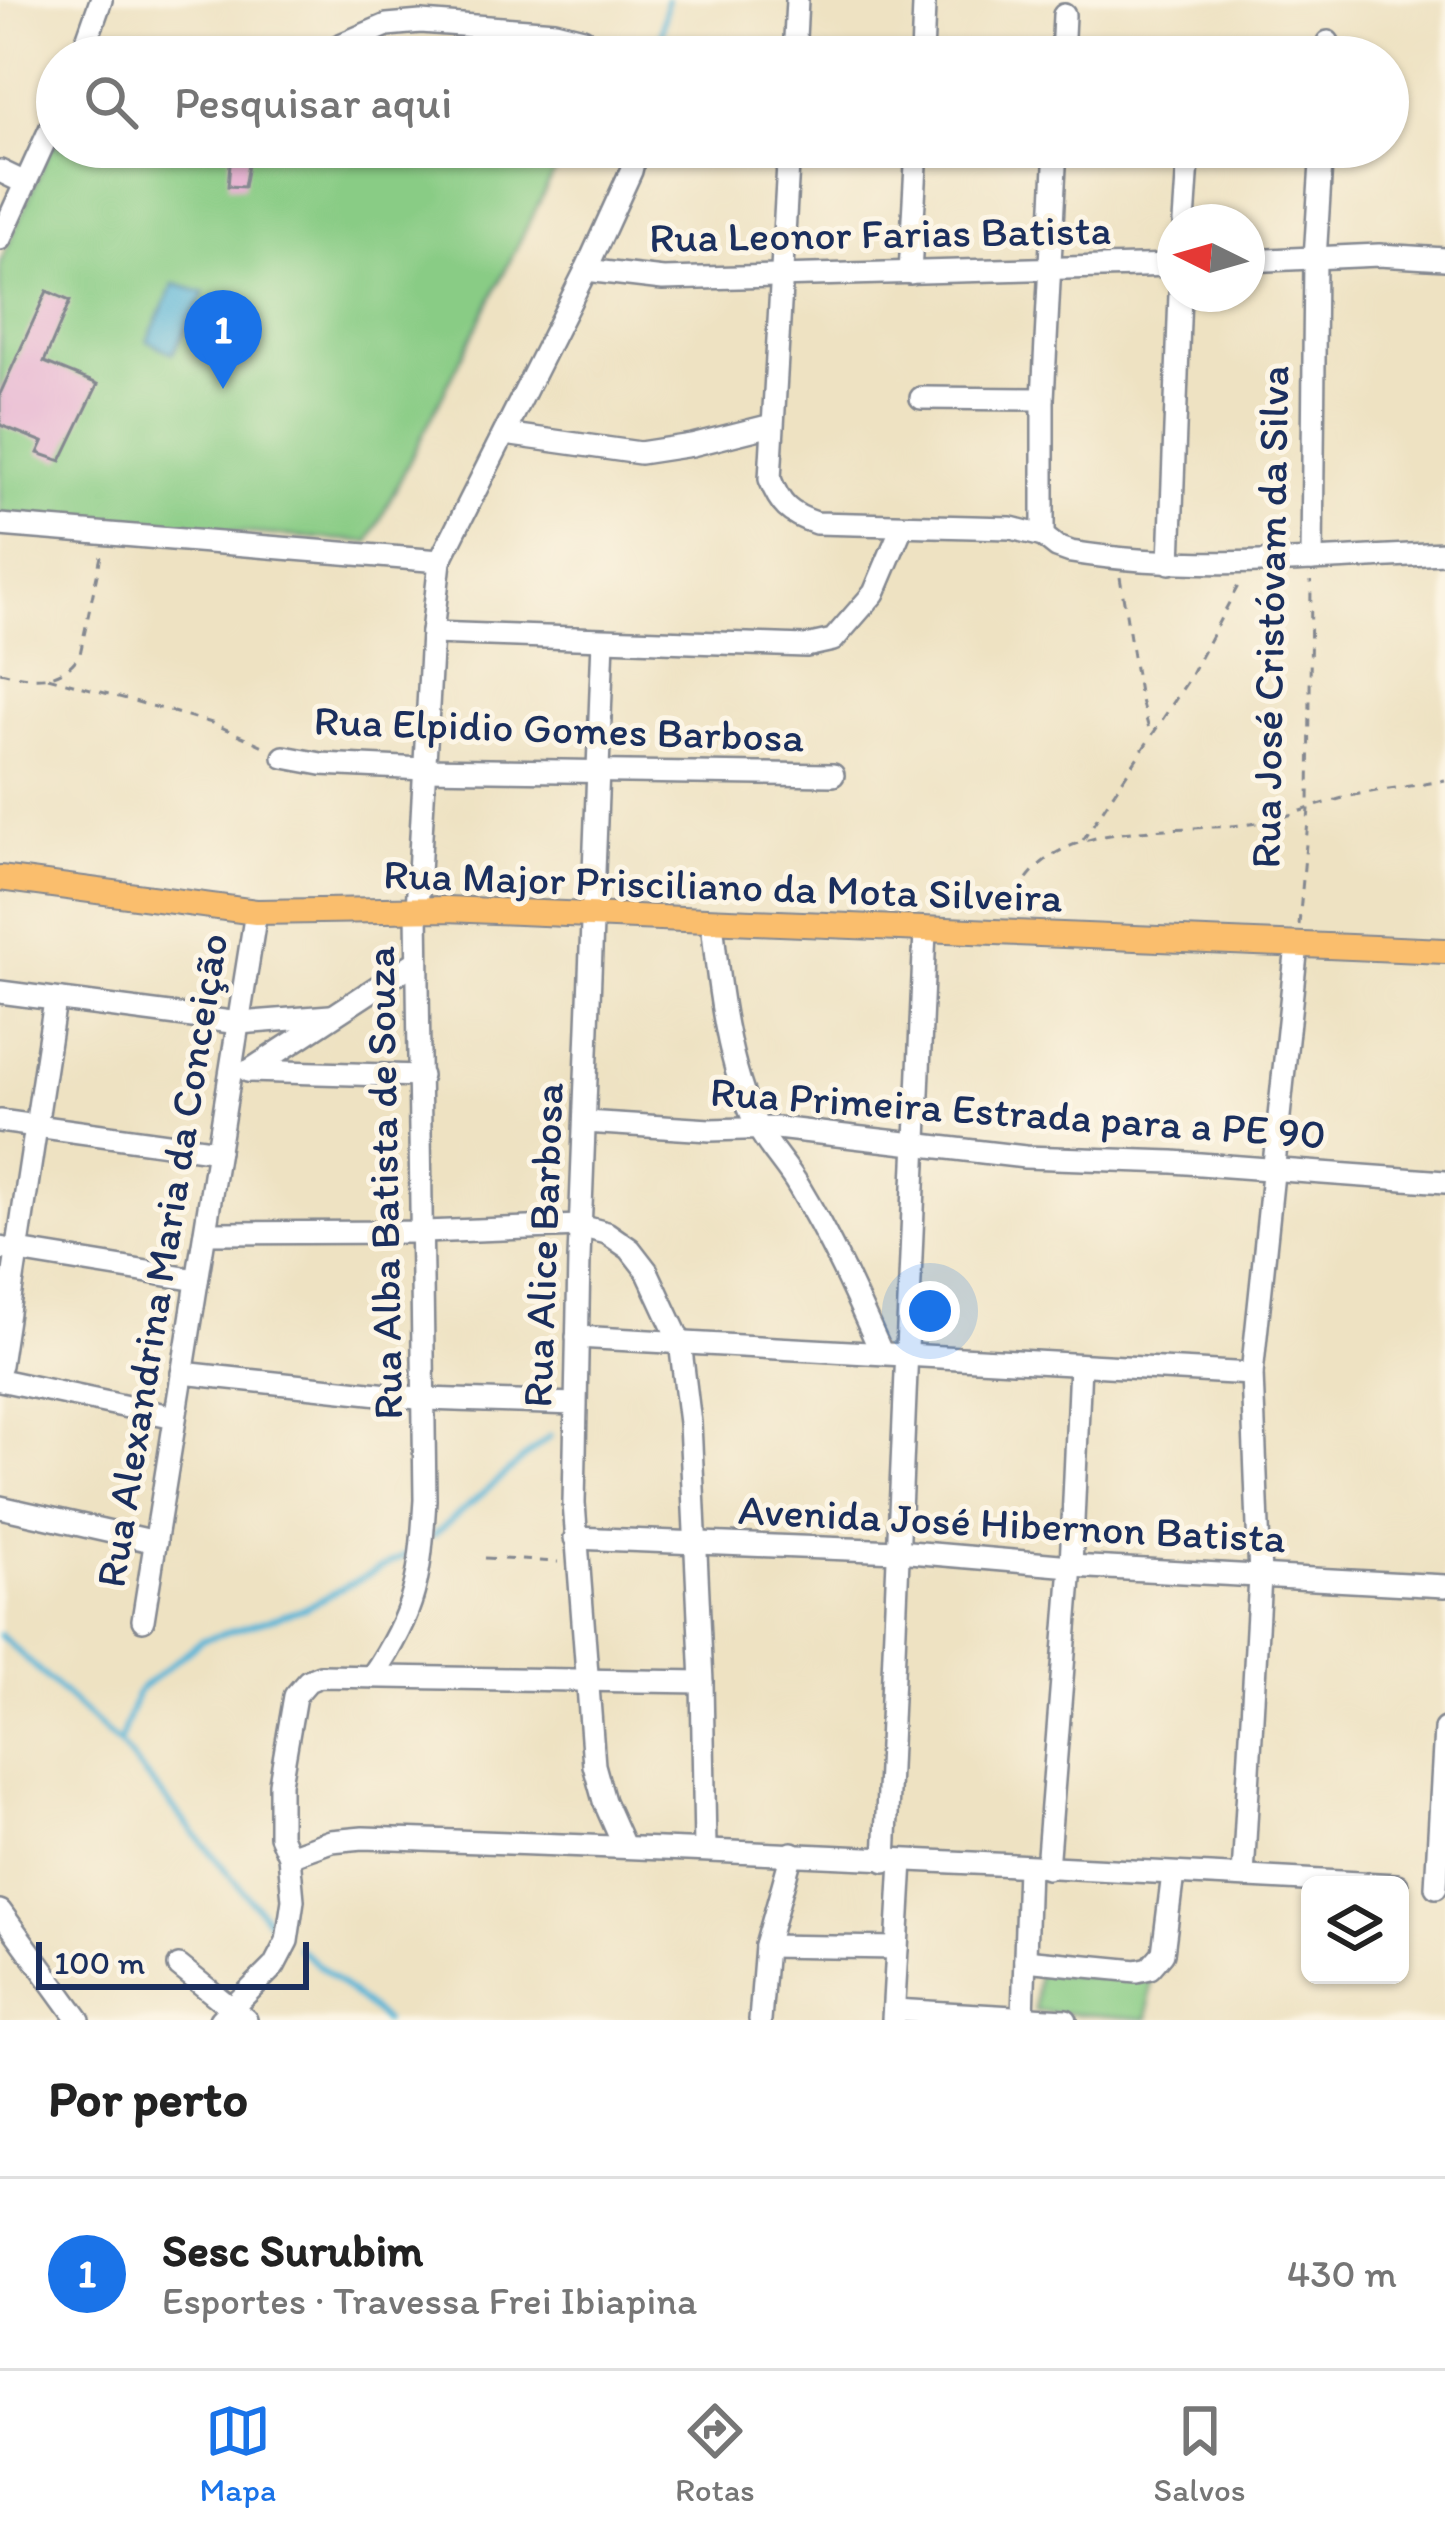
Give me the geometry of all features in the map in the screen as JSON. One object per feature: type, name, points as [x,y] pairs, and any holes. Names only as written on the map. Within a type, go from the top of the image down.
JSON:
[{"type":"main road","name":"Rua Major Prisciliano da Mota Silveira","points":[[0,878],[256,912],[417,910],[1445,951]]},
{"type":"street","points":[[88,36],[101,0]]},
{"type":"street","points":[[795,36],[797,0]]},
{"type":"street","points":[[923,36],[924,5]]},
{"type":"street","points":[[1063,36],[1064,15]]},
{"type":"street","points":[[361,36],[387,25],[421,22],[571,36]]},
{"type":"street","points":[[0,239],[36,161]]},
{"type":"street","name":"Rua Alba Batista de Souza","points":[[372,1676],[406,1622],[416,1594],[425,1500],[417,910],[440,561],[506,434],[632,168]]},
{"type":"street","points":[[788,168],[770,479],[780,505],[796,516],[816,523],[1011,528],[1043,536],[1071,551],[1170,562],[1248,564],[1445,553]]},
{"type":"street","points":[[910,273],[916,168]]},
{"type":"street","points":[[1043,536],[1043,399],[1056,168]]},
{"type":"street","points":[[1185,204],[1188,168]]},
{"type":"street","name":"Rua José Cristóvam da Silva","points":[[1312,560],[1321,168]]},
{"type":"street","points":[[0,171],[26,183]]},
{"type":"street","points":[[1265,260],[1379,255],[1445,259]]},
{"type":"street","name":"Rua Leonor Farias Batista","points":[[586,270],[663,279],[1157,266]]},
{"type":"street","points":[[1170,562],[1179,312]]},
{"type":"street","points":[[921,398],[1043,399]]},
{"type":"street","points":[[506,434],[640,453],[772,425]]},
{"type":"street","points":[[0,525],[440,561]]},
{"type":"street","points":[[432,633],[806,646],[832,640],[874,593],[902,527]]},
{"type":"street","name":"Rua Alice Barbosa","points":[[603,640],[574,1404],[575,1538],[594,1765],[624,1846]]},
{"type":"street","name":"Rua Elpidio Gomes Barbosa","points":[[284,757],[321,764],[424,769],[833,775]]},
{"type":"street","name":"Rua Alexandrina Maria da Conceição","points":[[143,1620],[218,1151],[240,1071],[238,1023],[256,912]]},
{"type":"street","points":[[712,920],[716,970],[729,1031],[758,1129],[802,1191],[880,1352]]},
{"type":"street","points":[[925,931],[898,1551],[894,2015],[1066,2020]]},
{"type":"street","points":[[1243,1876],[1260,1576],[1252,1374],[1297,945]]},
{"type":"street","name":"Rua Major Prisciliano da Mota Silveira","points":[[240,1071],[417,961]]},
{"type":"street","points":[[0,992],[238,1023],[330,1016]]},
{"type":"street","points":[[0,1365],[10,1249],[36,1126],[55,1001]]},
{"type":"street","points":[[240,1071],[421,1076]]},
{"type":"street","points":[[0,1121],[218,1151]]},
{"type":"street","name":"Rua Primeira Estrada para a PE 90","points":[[585,1122],[758,1129],[1025,1157],[1275,1168],[1445,1182]]},
{"type":"street","points":[[205,1233],[580,1226],[608,1233],[631,1249],[647,1270],[680,1342],[694,1470],[705,1847]]},
{"type":"street","points":[[10,1249],[197,1280]]},
{"type":"street","points":[[577,1337],[1252,1374]]},
{"type":"street","points":[[1023,2016],[1025,1960],[1071,1565],[1080,1365]]},
{"type":"street","points":[[182,1373],[426,1399],[574,1404]]},
{"type":"street","points":[[0,1380],[176,1417]]},
{"type":"street","points":[[0,1507],[156,1542]]},
{"type":"street","name":"Avenida José Hibernon Batista","points":[[575,1538],[898,1551],[1445,1586]]},
{"type":"street","points":[[179,1966],[233,2016],[274,1966],[291,1921],[289,1856],[280,1836],[280,1783],[295,1696],[308,1681],[320,1676],[372,1676],[703,1682]]},
{"type":"street","points":[[1409,1885],[1440,1887],[1445,1730]]},
{"type":"street","points":[[289,1856],[331,1841],[363,1838],[705,1847],[894,1861],[1301,1879]]},
{"type":"street","points":[[760,2020],[766,1946],[792,1853]]},
{"type":"street","points":[[1025,1960],[1137,1971],[1150,1968],[1162,1953],[1173,1874]]},
{"type":"street","points":[[0,1911],[79,2020]]},
{"type":"street","points":[[766,1946],[897,1948]]},
{"type":"path","points":[[48,677],[71,667],[80,654],[106,532]]},
{"type":"path","points":[[1119,558],[1130,649],[1151,736]]},
{"type":"path","name":"Rua José Cristóvam da Silva","points":[[1297,945],[1309,809],[1312,560]]},
{"type":"path","points":[[1080,843],[1208,647],[1248,564]]},
{"type":"path","points":[[0,672],[48,677],[212,723],[284,757]]},
{"type":"path","points":[[1006,934],[1015,899],[1035,871],[1080,843],[1117,832],[1253,824],[1352,796],[1445,780]]},
{"type":"path","points":[[485,1558],[578,1563]]},
{"type":"green space","points":[[42,168],[556,168],[369,542],[0,515],[0,263]]},
{"type":"green space","points":[[1038,1972],[1151,1980],[1148,2019],[1035,2011]]},
{"type":"water","points":[[174,284],[205,293],[173,353],[147,341]]},
{"type":"building","points":[[230,168],[247,168],[244,187],[228,186]]},
{"type":"building","points":[[47,291],[70,301],[44,362],[98,384],[61,461],[38,453],[43,442],[0,425],[0,394]]},
{"type":"waterway","points":[[661,36],[667,0]]},
{"type":"waterway","points":[[433,1536],[550,1436]]},
{"type":"waterway","points":[[119,1744],[138,1691],[202,1640],[303,1609],[415,1550]]},
{"type":"waterway","points":[[0,1635],[119,1744],[277,1931]]},
{"type":"waterway","points":[[298,1948],[384,2020]]},
{"type":"place","name":"Sesc Surubim","points":[[223,389]]}]
